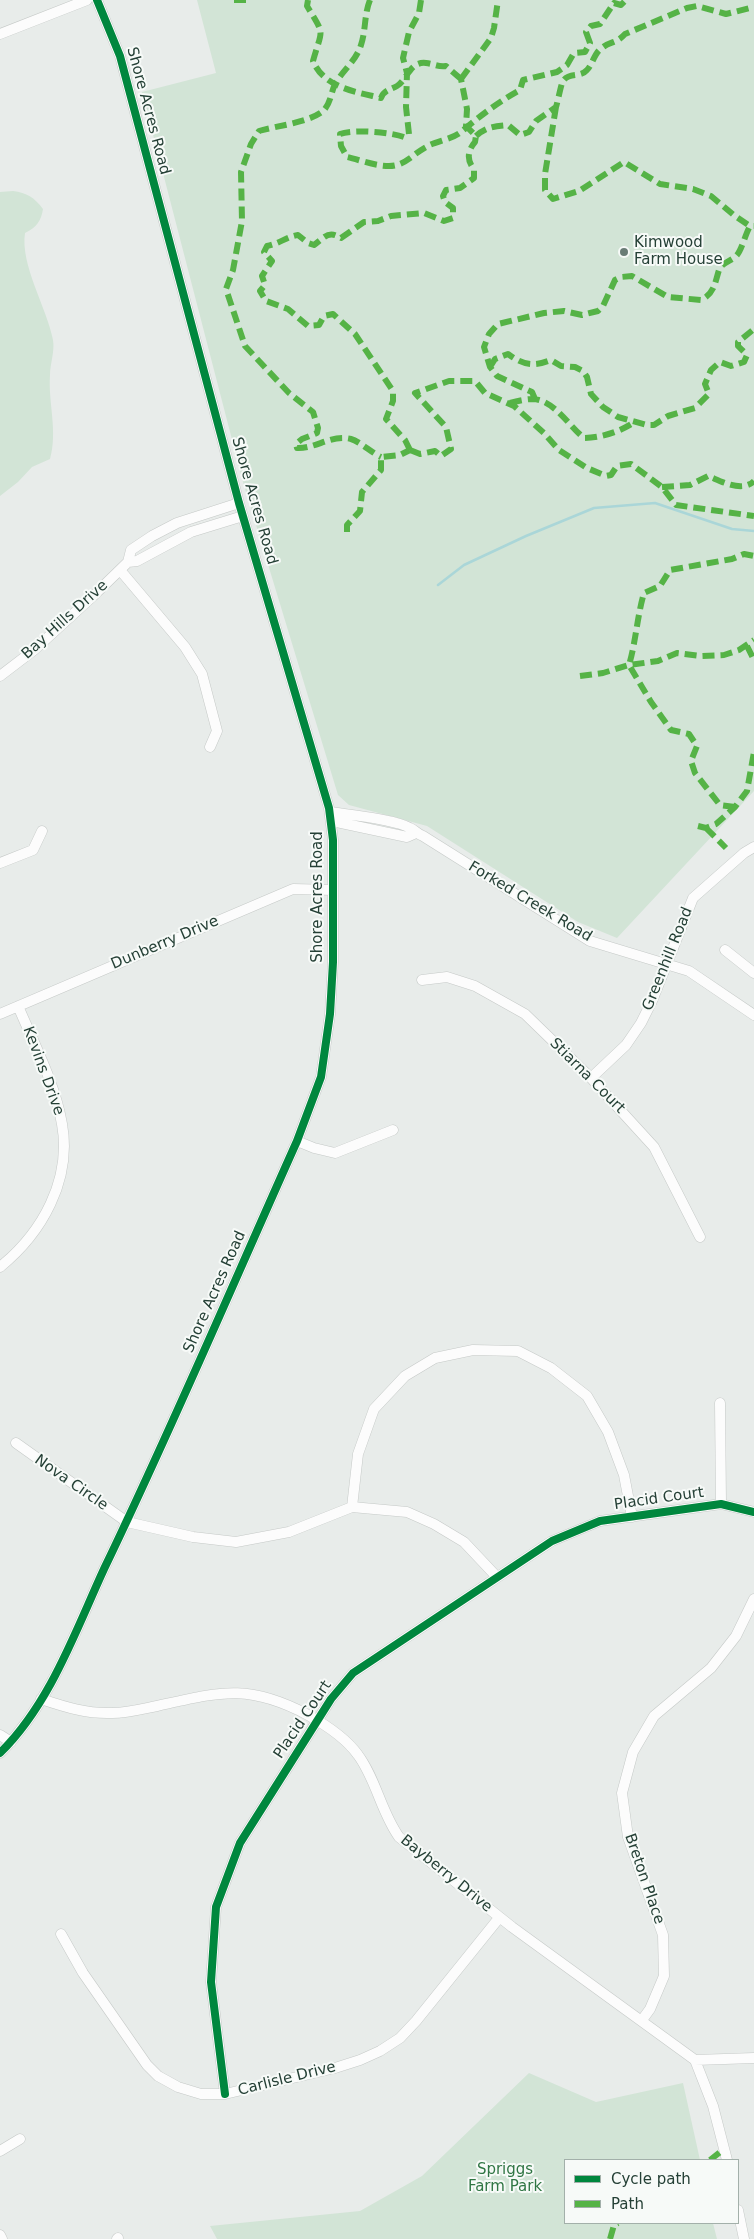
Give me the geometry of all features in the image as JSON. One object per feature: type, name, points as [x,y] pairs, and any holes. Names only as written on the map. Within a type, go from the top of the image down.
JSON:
[{"type":"street","points":[[0,34],[87,0]]},
{"type":"street","name":"Shore Acres Road","points":[[0,1753],[11,1742],[42,1699],[127,1522],[297,1141],[320,1076],[326,1041],[333,962],[331,816],[239,503],[120,56],[97,0]]},
{"type":"street","name":"Bay Hills Drive","points":[[0,676],[34,650],[120,570],[128,562],[131,550],[152,536],[178,523],[239,503]]},
{"type":"street","name":"Bay Hills Drive","points":[[128,562],[137,561],[170,541],[191,532],[243,516]]},
{"type":"street","points":[[120,570],[184,647],[202,674],[217,731],[210,747]]},
{"type":"street","name":"Forked Creek Road","points":[[331,816],[379,819],[410,828],[590,941],[689,972],[754,1015]]},
{"type":"street","points":[[0,863],[33,850],[42,832]]},
{"type":"street","name":"Greenhill Road","points":[[591,1078],[626,1045],[641,1023],[693,898],[744,853],[754,847]]},
{"type":"street","name":"Dunberry Drive","points":[[0,1014],[293,889],[333,890]]},
{"type":"street","points":[[725,950],[754,973]]},
{"type":"street","name":"Stiarna Court","points":[[422,980],[447,977],[475,986],[525,1014],[591,1078],[654,1147],[700,1237]]},
{"type":"street","name":"Kevins Drive","points":[[0,1267],[14,1256],[38,1228],[57,1187],[64,1150],[62,1124],[48,1076],[18,1006]]},
{"type":"street","points":[[297,1141],[314,1148],[335,1153],[393,1130]]},
{"type":"street","points":[[352,1507],[358,1454],[374,1409],[404,1376],[435,1358],[474,1350],[518,1351],[551,1368],[587,1396],[608,1432],[624,1476],[632,1517]]},
{"type":"street","points":[[720,1403],[721,1504]]},
{"type":"street","name":"Nova Circle","points":[[16,1443],[127,1522]]},
{"type":"street","name":"Placid Court","points":[[225,2094],[211,1982],[216,1907],[240,1843],[331,1699],[353,1673],[496,1576],[552,1541],[600,1521],[721,1504],[754,1512]]},
{"type":"street","points":[[127,1522],[193,1537],[236,1542],[289,1532],[352,1507],[407,1512],[434,1524],[464,1542],[496,1576]]},
{"type":"street","name":"Breton Place","points":[[642,2020],[650,2009],[664,1976],[663,1935],[628,1837],[622,1793],[634,1749],[654,1716],[711,1668],[736,1636],[754,1599]]},
{"type":"street","name":"Bayberry Drive","points":[[42,1699],[76,1711],[113,1713],[209,1694],[226,1692],[246,1693],[282,1703],[318,1721],[335,1732],[358,1755],[390,1824],[399,1837],[499,1918],[695,2060]]},
{"type":"street","points":[[0,1735],[11,1742]]},
{"type":"street","name":"Carlisle Drive","points":[[61,1934],[83,1973],[146,2065],[158,2076],[178,2087],[201,2094],[225,2094],[335,2068],[360,2060],[393,2042],[416,2021],[499,1918]]},
{"type":"street","points":[[727,2159],[714,2106],[695,2060],[754,2058]]},
{"type":"street","points":[[0,2151],[20,2139]]},
{"type":"street","points":[[739,2215],[744,2239]]},
{"type":"street","points":[[0,2235],[2,2239]]},
{"type":"green space","points":[[197,0],[754,0],[754,791],[617,938],[578,922],[427,826],[349,805],[338,795],[243,482],[142,92],[216,73]]},
{"type":"green space","points":[[13,191],[30,196],[43,209],[38,223],[25,233],[25,245],[26,259],[53,340],[50,386],[53,438],[50,459],[32,467],[18,482],[0,496],[0,192]]},
{"type":"green space","name":"Spriggs Farm Park","points":[[529,2073],[596,2102],[683,2083],[700,2159],[564,2159],[564,2224],[713,2224],[717,2239],[217,2239],[210,2226],[360,2211],[422,2176]]},
{"type":"waterway","points":[[438,585],[464,565],[526,536],[594,508],[655,503],[732,529],[754,531]]},
{"type":"marked path","points":[[234,0],[249,0]]},
{"type":"marked path","points":[[308,0],[307,6],[321,33],[313,61],[318,70],[333,83],[352,91],[381,98],[382,95],[397,86],[412,68],[421,63],[446,66],[461,79]]},
{"type":"marked path","points":[[370,0],[359,51],[335,84],[325,109],[304,120],[259,131],[251,144],[241,172],[242,221],[233,270],[226,289],[245,346],[289,393],[313,412],[318,428],[317,433],[302,439],[296,444],[297,448],[344,438],[354,440],[381,457]]},
{"type":"marked path","points":[[421,0],[419,13],[409,32],[403,58],[407,73],[406,107],[409,134],[404,137],[372,132],[346,132],[340,134],[341,146],[347,157],[378,165],[400,164],[430,145],[458,134],[504,99],[520,90],[523,80],[557,72],[567,65],[574,53],[585,52],[590,43],[586,32],[591,26],[600,24],[614,3],[621,5],[626,0]]},
{"type":"marked path","points":[[461,79],[491,38],[498,0]]},
{"type":"marked path","points":[[476,136],[491,128],[508,125],[520,135],[529,132],[536,121],[556,107],[565,78],[584,72],[589,68],[599,50],[625,34],[687,8],[697,6],[726,14],[754,7]]},
{"type":"marked path","points":[[410,450],[405,440],[386,419],[393,401],[393,391],[355,334],[333,314],[324,316],[319,325],[308,326],[288,309],[266,301],[260,291],[265,285],[262,276],[272,261],[264,252],[267,246],[298,235],[314,245],[330,235],[341,238],[364,222],[378,221],[391,216],[424,213],[444,221],[453,218],[453,208],[445,202],[443,196],[446,190],[460,188],[474,178],[474,169],[471,166],[469,155],[476,136],[466,126],[467,109],[461,79]]},
{"type":"marked path","points":[[556,107],[545,174],[545,190],[553,199],[579,191],[624,162],[660,184],[693,189],[711,196],[750,226]]},
{"type":"marked path","points":[[535,399],[532,392],[497,376],[490,367],[484,347],[489,334],[498,324],[544,313],[564,311],[582,315],[598,311],[603,306],[615,280],[621,277],[632,276],[668,297],[701,300],[712,291],[720,267],[737,255],[750,226],[754,226]]},
{"type":"marked path","points":[[490,367],[495,359],[508,354],[528,364],[539,364],[551,360],[561,366],[575,367],[583,371],[587,377],[591,394],[603,407],[618,417],[647,425],[654,425],[668,416],[695,408],[709,394],[705,384],[711,370],[720,362],[731,366],[744,362],[747,355],[738,346],[738,342],[754,329]]},
{"type":"marked path","points":[[410,450],[420,454],[435,451],[441,456],[451,449],[446,427],[415,393],[449,381],[475,381],[485,393],[514,406],[544,433],[559,450],[587,468],[606,476],[611,475],[617,466],[631,464],[662,487],[676,505],[754,516]]},
{"type":"marked path","points":[[510,403],[522,400],[541,400],[561,414],[584,438],[611,433],[636,421]]},
{"type":"marked path","points":[[347,532],[347,525],[360,511],[362,492],[381,470],[381,457],[400,455],[410,450]]},
{"type":"marked path","points":[[662,487],[690,485],[708,476],[738,486],[744,486],[754,481]]},
{"type":"marked path","points":[[735,807],[720,805],[695,773],[691,761],[697,746],[689,734],[671,730],[651,702],[629,665],[644,593],[660,586],[670,570],[732,559],[744,554],[754,556]]},
{"type":"marked path","points":[[580,676],[603,673],[629,665],[658,661],[677,653],[701,656],[724,655],[739,650],[754,640]]},
{"type":"marked path","points":[[747,646],[754,660]]},
{"type":"marked path","points":[[698,826],[706,828],[716,824],[735,807],[747,791],[754,752]]},
{"type":"marked path","points":[[706,828],[726,848]]},
{"type":"marked path","points":[[711,2159],[724,2149]]},
{"type":"marked path","points":[[610,2239],[616,2224]]},
{"type":"cycle path","points":[[0,1753],[18,1734],[33,1712],[47,1690],[72,1642],[297,1141],[321,1077],[330,1014],[333,962],[333,840],[329,808],[239,503],[120,56],[97,0]]},
{"type":"cycle path","points":[[225,2094],[211,1982],[216,1907],[240,1843],[331,1699],[353,1673],[552,1541],[600,1521],[721,1504],[754,1512]]},
{"type":"place","name":"Kimwood Farm House","points":[[624,252]]}]
